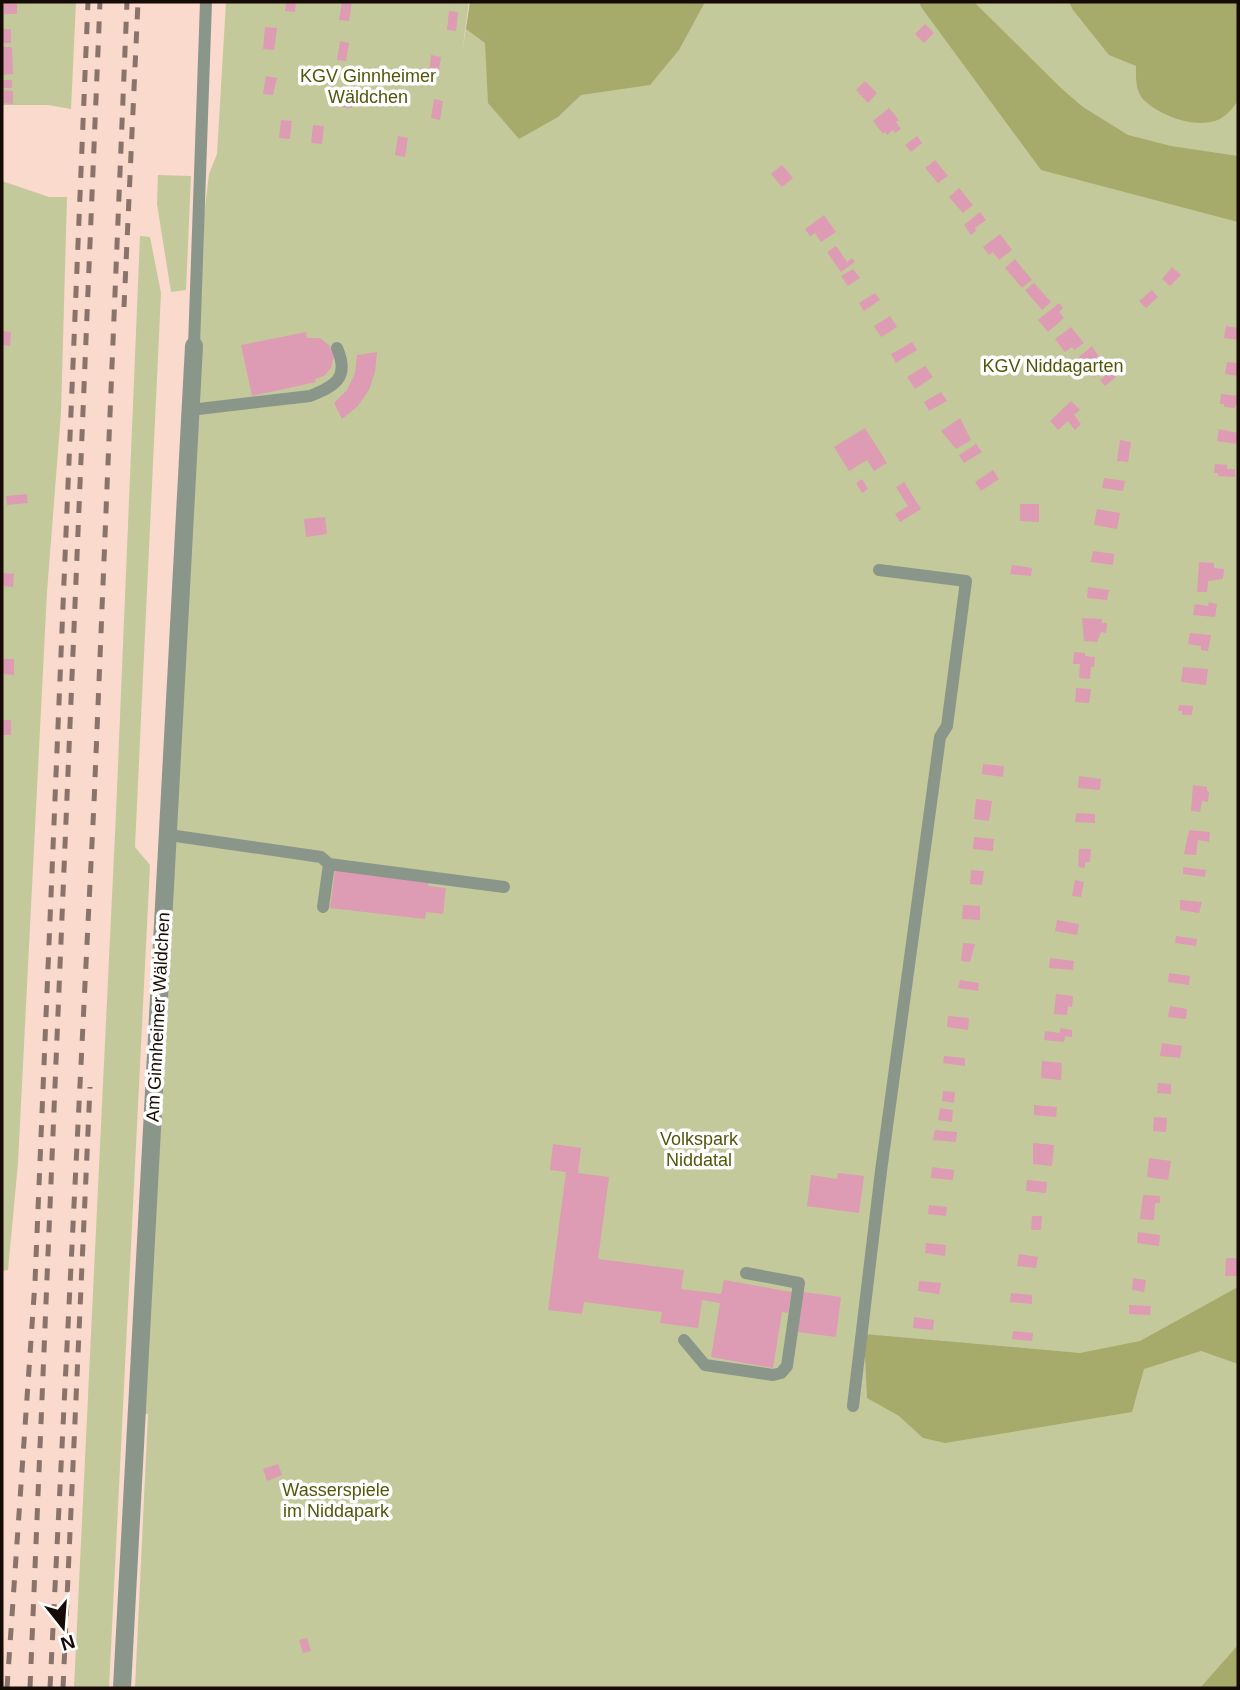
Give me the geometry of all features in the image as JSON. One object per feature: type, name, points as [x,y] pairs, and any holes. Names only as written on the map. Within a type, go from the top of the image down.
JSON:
[{"type":"street","name":"Am Ginnheimer Wäldchen","points":[[122,1688],[138,1344],[169,835],[194,346]]},
{"type":"lane","points":[[194,346],[206,2]]},
{"type":"lane","points":[[190,410],[310,396],[329,389],[337,383],[343,366],[337,348]]},
{"type":"lane","points":[[853,1406],[881,1171],[940,737],[947,726],[967,581],[879,570]]},
{"type":"lane","points":[[169,835],[321,857],[329,864],[504,887]]},
{"type":"lane","points":[[323,907],[329,864]]},
{"type":"lane","points":[[684,1340],[705,1365],[773,1375],[781,1373],[787,1366],[799,1283],[746,1273]]},
{"type":"green space","points":[[2,2],[76,2],[71,109],[48,105],[2,105]]},
{"type":"green space","name":"Volkspark Niddatal","points":[[226,2],[469,2],[462,53],[470,2],[1238,2],[1238,1688],[135,1688],[148,1414],[138,1413],[165,1028],[202,231],[209,174],[217,154]]},
{"type":"green space","points":[[470,2],[705,2],[679,50],[650,85],[581,95],[558,117],[519,139],[488,103],[485,43],[466,29]]},
{"type":"green space","points":[[922,2],[974,2],[1062,89],[1083,107],[1128,135],[1171,146],[1238,156],[1238,222],[1041,170],[921,7]]},
{"type":"green space","points":[[1069,2],[1238,2],[1238,101],[1223,117],[1203,123],[1180,120],[1158,111],[1140,94],[1136,82],[1136,66],[1109,55]]},
{"type":"green space","points":[[158,175],[191,176],[186,290],[171,292],[157,204]]},
{"type":"green space","points":[[2,181],[49,197],[67,197],[61,413],[47,592],[18,1163],[8,1270],[2,1271]]},
{"type":"green space","points":[[140,236],[150,237],[161,293],[135,847],[150,865],[109,1688],[74,1688],[116,813]]},
{"type":"green space","points":[[1238,1287],[1238,1364],[1201,1351],[1144,1369],[1132,1412],[945,1443],[923,1438],[899,1416],[867,1398],[864,1334],[1080,1353],[1140,1341]]},
{"type":"green space","points":[[1238,1645],[1238,1688],[1200,1688]]},
{"type":"building","points":[[4,2],[17,2],[17,14],[4,14]]},
{"type":"building","points":[[286,2],[296,2],[295,12],[285,11]]},
{"type":"building","points":[[342,2],[352,2],[349,21],[339,20]]},
{"type":"building","points":[[449,11],[458,12],[456,31],[447,30]]},
{"type":"building","points":[[925,24],[934,33],[924,43],[915,34]]},
{"type":"building","points":[[265,27],[277,28],[274,50],[263,49]]},
{"type":"building","points":[[2,29],[11,29],[11,43],[2,43]]},
{"type":"building","points":[[340,41],[349,43],[346,61],[337,60]]},
{"type":"building","points":[[2,47],[12,47],[13,74],[2,75]]},
{"type":"building","points":[[431,55],[441,57],[438,76],[429,75]]},
{"type":"building","points":[[266,76],[277,78],[273,95],[263,94]]},
{"type":"building","points":[[2,80],[12,80],[12,88],[2,88]]},
{"type":"building","points":[[865,81],[877,93],[868,103],[856,90]]},
{"type":"building","points":[[345,88],[354,89],[352,108],[342,107]]},
{"type":"building","points":[[2,90],[13,91],[13,104],[2,103]]},
{"type":"building","points":[[434,99],[443,101],[440,120],[431,118]]},
{"type":"building","points":[[889,108],[899,120],[896,122],[901,129],[895,133],[893,130],[887,135],[885,132],[883,134],[873,121]]},
{"type":"building","points":[[281,120],[292,121],[290,139],[279,138]]},
{"type":"building","points":[[313,125],[324,126],[322,144],[311,143]]},
{"type":"building","points":[[398,136],[408,138],[405,157],[395,155]]},
{"type":"building","points":[[917,136],[922,143],[911,152],[905,145]]},
{"type":"building","points":[[935,160],[948,176],[938,183],[925,168]]},
{"type":"building","points":[[782,165],[793,178],[782,187],[771,174]]},
{"type":"building","points":[[959,188],[973,205],[963,213],[949,197]]},
{"type":"building","points":[[980,212],[986,220],[975,228],[976,231],[971,235],[964,225]]},
{"type":"building","points":[[824,215],[836,232],[821,242],[815,233],[810,236],[805,229]]},
{"type":"building","points":[[1000,234],[1012,250],[999,260],[993,252],[989,255],[983,247]]},
{"type":"building","points":[[836,246],[847,262],[852,258],[855,262],[841,272],[827,252]]},
{"type":"building","points":[[1015,259],[1032,280],[1022,288],[1005,268]]},
{"type":"building","points":[[1172,267],[1181,275],[1170,286],[1162,279]]},
{"type":"building","points":[[853,269],[860,278],[848,286],[841,276]]},
{"type":"building","points":[[1034,283],[1051,302],[1042,310],[1025,290]]},
{"type":"building","points":[[1152,290],[1158,297],[1146,308],[1139,301]]},
{"type":"building","points":[[875,293],[880,300],[864,311],[859,303]]},
{"type":"building","points":[[1059,303],[1063,308],[1059,312],[1064,318],[1048,332],[1038,320]]},
{"type":"building","points":[[890,316],[897,327],[881,337],[874,326]]},
{"type":"building","points":[[1226,326],[1238,328],[1238,340],[1224,338]]},
{"type":"building","points":[[1071,327],[1084,343],[1065,352],[1055,339]]},
{"type":"building","points":[[2,331],[11,332],[10,346],[2,345]]},
{"type":"building","points":[[306,332],[307,338],[320,338],[329,345],[334,356],[331,368],[324,376],[315,379],[316,382],[252,396],[241,345]]},
{"type":"building","points":[[912,342],[917,350],[896,363],[891,354]]},
{"type":"building","points":[[1092,346],[1106,368],[1094,377],[1087,368],[1082,373],[1073,362]]},
{"type":"building","points":[[377,352],[375,372],[369,390],[357,407],[342,419],[334,403],[347,390],[355,373],[357,355]]},
{"type":"building","points":[[1227,362],[1238,363],[1238,376],[1225,374]]},
{"type":"building","points":[[925,366],[933,377],[915,389],[907,377]]},
{"type":"building","points":[[1111,371],[1116,377],[1105,386],[1100,380]]},
{"type":"building","points":[[941,392],[947,401],[929,411],[924,402]]},
{"type":"building","points":[[1221,394],[1238,396],[1238,406],[1224,407],[1224,404],[1220,404]]},
{"type":"building","points":[[1071,401],[1080,410],[1074,415],[1081,424],[1075,430],[1068,421],[1058,430],[1050,421]]},
{"type":"building","points":[[960,418],[971,440],[956,449],[941,431]]},
{"type":"building","points":[[865,428],[887,463],[874,471],[867,460],[849,471],[834,447]]},
{"type":"building","points":[[1219,429],[1238,433],[1237,444],[1217,441]]},
{"type":"building","points":[[1120,440],[1131,442],[1128,462],[1117,461]]},
{"type":"building","points":[[976,444],[982,452],[964,463],[959,455]]},
{"type":"building","points":[[1215,464],[1235,469],[1235,477],[1218,476],[1218,473],[1214,473]]},
{"type":"building","points":[[993,470],[999,479],[981,491],[975,482]]},
{"type":"building","points":[[1104,478],[1125,481],[1123,491],[1102,488]]},
{"type":"building","points":[[862,479],[868,489],[862,493],[856,483]]},
{"type":"building","points":[[904,482],[921,509],[900,522],[895,514],[908,506],[896,487]]},
{"type":"building","points":[[27,494],[28,503],[7,505],[6,496]]},
{"type":"building","points":[[1020,504],[1039,504],[1039,522],[1020,521]]},
{"type":"building","points":[[1097,509],[1120,513],[1117,529],[1094,525]]},
{"type":"building","points":[[325,517],[327,534],[306,537],[304,519]]},
{"type":"building","points":[[1093,551],[1114,554],[1113,565],[1091,562]]},
{"type":"building","points":[[1199,562],[1214,563],[1214,568],[1224,569],[1223,579],[1208,581],[1207,592],[1197,592]]},
{"type":"building","points":[[1012,565],[1032,568],[1031,576],[1010,574]]},
{"type":"building","points":[[2,573],[14,574],[13,587],[2,586]]},
{"type":"building","points":[[1088,587],[1109,590],[1107,600],[1087,598]]},
{"type":"building","points":[[1209,602],[1217,604],[1215,617],[1193,615],[1195,604],[1208,606]]},
{"type":"building","points":[[1082,618],[1102,619],[1102,623],[1107,623],[1106,633],[1101,632],[1097,642],[1084,641]]},
{"type":"building","points":[[1190,633],[1211,635],[1208,651],[1201,650],[1201,646],[1188,644]]},
{"type":"building","points":[[1074,652],[1095,657],[1090,679],[1079,678],[1080,664],[1073,664]]},
{"type":"building","points":[[2,659],[14,659],[14,675],[2,674]]},
{"type":"building","points":[[1183,667],[1208,669],[1206,685],[1181,682]]},
{"type":"building","points":[[1076,688],[1091,689],[1089,703],[1075,702]]},
{"type":"building","points":[[1179,705],[1193,706],[1192,715],[1182,715],[1182,711],[1178,711]]},
{"type":"building","points":[[2,720],[11,720],[11,735],[2,735]]},
{"type":"building","points":[[983,764],[1004,766],[1003,777],[982,774]]},
{"type":"building","points":[[1079,776],[1101,779],[1100,790],[1078,788]]},
{"type":"building","points":[[1193,785],[1207,787],[1209,792],[1208,802],[1202,801],[1200,812],[1191,811]]},
{"type":"building","points":[[976,799],[992,801],[989,821],[974,819]]},
{"type":"building","points":[[1076,813],[1095,814],[1095,823],[1075,822]]},
{"type":"building","points":[[1189,830],[1210,832],[1209,842],[1198,840],[1196,855],[1184,854]]},
{"type":"building","points":[[974,837],[994,839],[993,851],[973,849]]},
{"type":"building","points":[[1079,849],[1091,849],[1090,862],[1085,862],[1085,868],[1078,867]]},
{"type":"building","points":[[1183,867],[1206,870],[1205,877],[1183,874]]},
{"type":"building","points":[[335,870],[429,881],[428,886],[446,888],[443,914],[426,912],[425,919],[330,908]]},
{"type":"building","points":[[971,870],[984,871],[982,885],[970,884]]},
{"type":"building","points":[[1075,880],[1084,882],[1081,897],[1072,896]]},
{"type":"building","points":[[1180,900],[1202,902],[1199,913],[1180,910]]},
{"type":"building","points":[[963,905],[980,906],[980,920],[962,919]]},
{"type":"building","points":[[1057,920],[1079,924],[1077,935],[1055,931]]},
{"type":"building","points":[[1176,936],[1197,939],[1196,946],[1175,943]]},
{"type":"building","points":[[963,943],[975,944],[970,962],[961,961]]},
{"type":"building","points":[[1050,958],[1074,961],[1073,970],[1049,968]]},
{"type":"building","points":[[1169,973],[1190,976],[1189,985],[1168,982]]},
{"type":"building","points":[[960,980],[979,983],[978,991],[958,988]]},
{"type":"building","points":[[1056,994],[1073,996],[1072,1007],[1068,1006],[1067,1015],[1054,1014]]},
{"type":"building","points":[[1170,1006],[1187,1009],[1186,1019],[1168,1017]]},
{"type":"building","points":[[948,1016],[969,1018],[968,1030],[947,1027]]},
{"type":"building","points":[[1060,1028],[1072,1030],[1072,1037],[1065,1036],[1064,1042],[1044,1040],[1045,1031],[1060,1033]]},
{"type":"building","points":[[1162,1043],[1182,1046],[1180,1058],[1160,1056]]},
{"type":"building","points":[[944,1056],[965,1058],[965,1066],[943,1063]]},
{"type":"building","points":[[1042,1061],[1062,1063],[1061,1080],[1041,1078]]},
{"type":"building","points":[[1158,1083],[1171,1084],[1171,1094],[1157,1093]]},
{"type":"building","points":[[943,1091],[955,1092],[954,1103],[942,1101]]},
{"type":"building","points":[[1034,1105],[1057,1107],[1056,1117],[1034,1115]]},
{"type":"building","points":[[940,1108],[953,1110],[952,1122],[938,1120]]},
{"type":"building","points":[[1154,1117],[1167,1118],[1166,1132],[1153,1131]]},
{"type":"building","points":[[935,1130],[957,1132],[956,1142],[933,1140]]},
{"type":"building","points":[[1033,1143],[1054,1145],[1052,1166],[1033,1164]]},
{"type":"building","points":[[553,1144],[581,1148],[578,1173],[609,1177],[598,1259],[684,1270],[681,1289],[721,1294],[724,1280],[792,1292],[788,1313],[782,1312],[773,1368],[711,1357],[720,1303],[702,1300],[698,1328],[660,1323],[662,1312],[584,1302],[582,1314],[548,1310],[566,1172],[550,1170]]},
{"type":"building","points":[[1149,1158],[1171,1161],[1168,1180],[1147,1177]]},
{"type":"building","points":[[932,1167],[954,1170],[953,1180],[931,1178]]},
{"type":"building","points":[[838,1173],[864,1176],[859,1213],[807,1206],[811,1175],[837,1179]]},
{"type":"building","points":[[1027,1180],[1047,1182],[1046,1193],[1026,1191]]},
{"type":"building","points":[[1143,1195],[1160,1196],[1160,1203],[1155,1203],[1154,1220],[1140,1219]]},
{"type":"building","points":[[929,1205],[947,1207],[946,1216],[928,1214]]},
{"type":"building","points":[[1032,1216],[1042,1216],[1041,1230],[1031,1230]]},
{"type":"building","points":[[1138,1232],[1160,1235],[1159,1246],[1137,1243]]},
{"type":"building","points":[[926,1243],[946,1245],[945,1256],[925,1253]]},
{"type":"building","points":[[1019,1254],[1038,1257],[1036,1268],[1017,1266]]},
{"type":"building","points":[[1226,1258],[1238,1258],[1238,1276],[1225,1276]]},
{"type":"building","points":[[1133,1278],[1146,1280],[1144,1292],[1132,1290]]},
{"type":"building","points":[[919,1281],[941,1283],[939,1294],[918,1291]]},
{"type":"building","points":[[803,1292],[841,1297],[836,1337],[798,1332]]},
{"type":"building","points":[[1011,1293],[1032,1295],[1032,1304],[1010,1302]]},
{"type":"building","points":[[1129,1305],[1151,1306],[1150,1315],[1129,1314]]},
{"type":"building","points":[[914,1317],[934,1320],[933,1330],[913,1328]]},
{"type":"building","points":[[1013,1331],[1033,1333],[1032,1341],[1012,1339]]},
{"type":"building","points":[[278,1464],[282,1475],[267,1481],[263,1469]]},
{"type":"building","points":[[307,1638],[311,1651],[303,1653],[299,1640]]},
{"type":"railway","points":[[7,1688],[35,1282],[88,2]]},
{"type":"railway","points":[[30,1688],[100,2]]},
{"type":"railway","points":[[50,1688],[94,803],[127,2]]},
{"type":"railway","points":[[124,307],[138,2]]},
{"type":"railway","points":[[63,1688],[90,1087]]},
{"type":"park label","name":"KGV Ginnheimer Wäldchen","points":[[368,86]]},
{"type":"park label","name":"KGV Niddagarten","points":[[1053,366]]},
{"type":"park label","name":"Wasserspiele im Niddapark","points":[[336,1500]]}]
